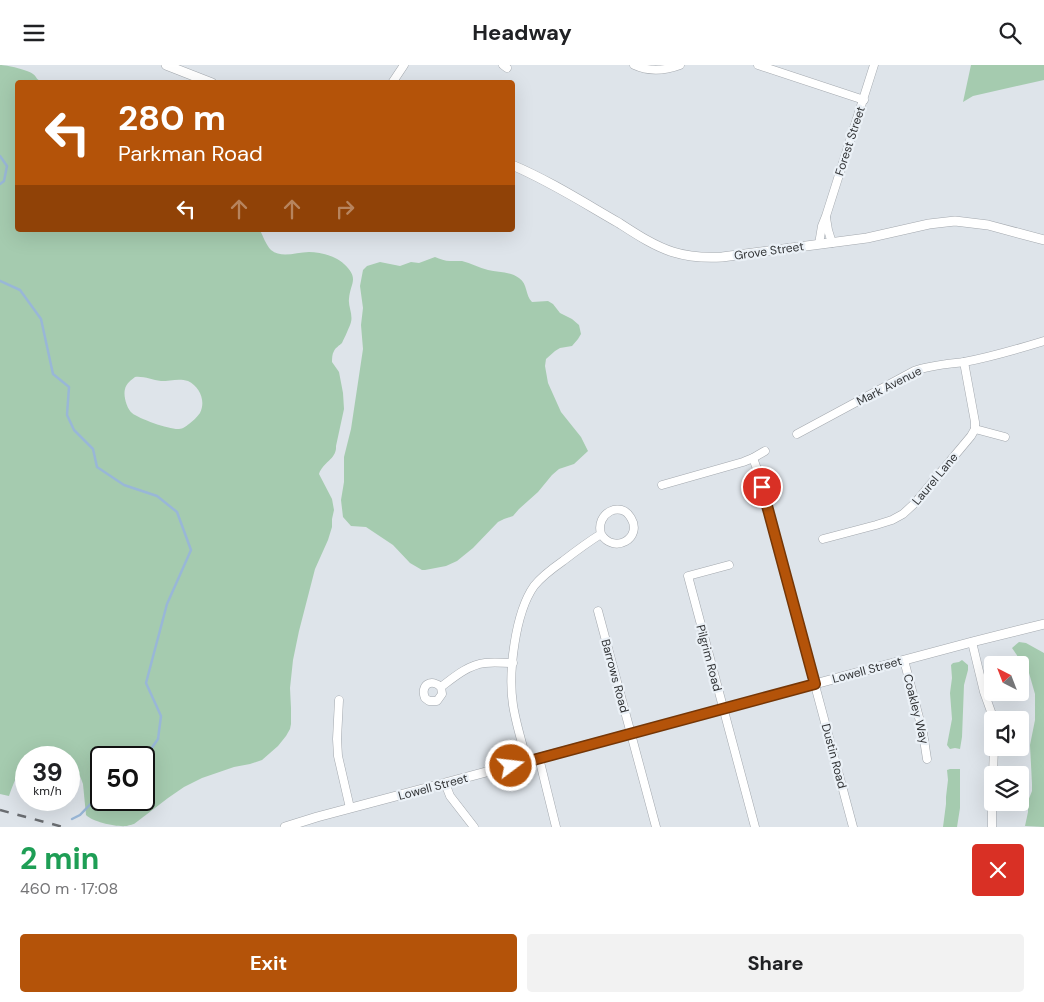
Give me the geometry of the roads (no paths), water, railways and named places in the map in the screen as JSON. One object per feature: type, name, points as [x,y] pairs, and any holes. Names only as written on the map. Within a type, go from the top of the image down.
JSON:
[{"type":"main road","points":[[170,66],[205,80]]},
{"type":"main road","name":"Grove Street","points":[[515,167],[567,193],[658,246],[674,253],[697,257],[716,258],[832,243],[866,238],[929,223],[955,221],[988,225],[1044,240]]},
{"type":"main road","name":"Lowell Street","points":[[285,827],[350,808],[1044,624]]},
{"type":"street","points":[[394,80],[404,65]]},
{"type":"street","points":[[634,65],[653,70],[669,69],[680,65]]},
{"type":"street","points":[[758,65],[864,100]]},
{"type":"street","name":"Forest Street","points":[[819,244],[822,226],[874,65]]},
{"type":"street","points":[[826,216],[832,243]]},
{"type":"street","name":"Mark Avenue","points":[[797,434],[914,371],[928,366],[964,362],[1004,353],[1044,341]]},
{"type":"street","points":[[964,362],[975,429],[1005,437]]},
{"type":"street","name":"Laurel Lane","points":[[822,539],[876,525],[903,514],[915,503],[970,438],[975,429]]},
{"type":"street","points":[[662,485],[734,465],[752,459],[765,451]]},
{"type":"street","name":"Dustin Road","points":[[752,459],[757,469],[853,827]]},
{"type":"street","points":[[610,511],[624,511],[633,521],[634,527],[631,536],[622,543],[610,543],[601,534],[600,522],[604,515],[610,511]]},
{"type":"street","points":[[527,761],[516,720],[512,691],[516,632],[520,616],[526,600],[534,587],[549,571],[601,534]]},
{"type":"street","name":"Pilgrim Road","points":[[730,565],[688,576],[754,827]]},
{"type":"street","name":"Barrows Road","points":[[598,611],[656,827]]},
{"type":"street","points":[[972,642],[984,692],[991,711]]},
{"type":"street","name":"Coakley Way","points":[[904,660],[923,733],[927,759]]},
{"type":"street","points":[[441,687],[462,672],[476,665],[485,663],[513,663]]},
{"type":"street","points":[[339,699],[338,756],[350,808]]},
{"type":"street","points":[[539,758],[556,827]]},
{"type":"street","points":[[445,783],[448,793],[474,827]]},
{"type":"street","points":[[992,811],[992,827]]},
{"type":"waterway","points":[[0,156],[7,166],[4,181],[0,184]]},
{"type":"waterway","points":[[0,281],[20,290],[41,319],[53,374],[69,387],[67,415],[74,430],[93,449],[97,467],[124,485],[157,496],[177,512],[191,550],[167,604],[146,683],[161,716],[158,739],[153,746]]},
{"type":"waterway","points":[[72,819],[80,815],[90,805]]},
{"type":"railway","points":[[0,810],[63,827]]}]
